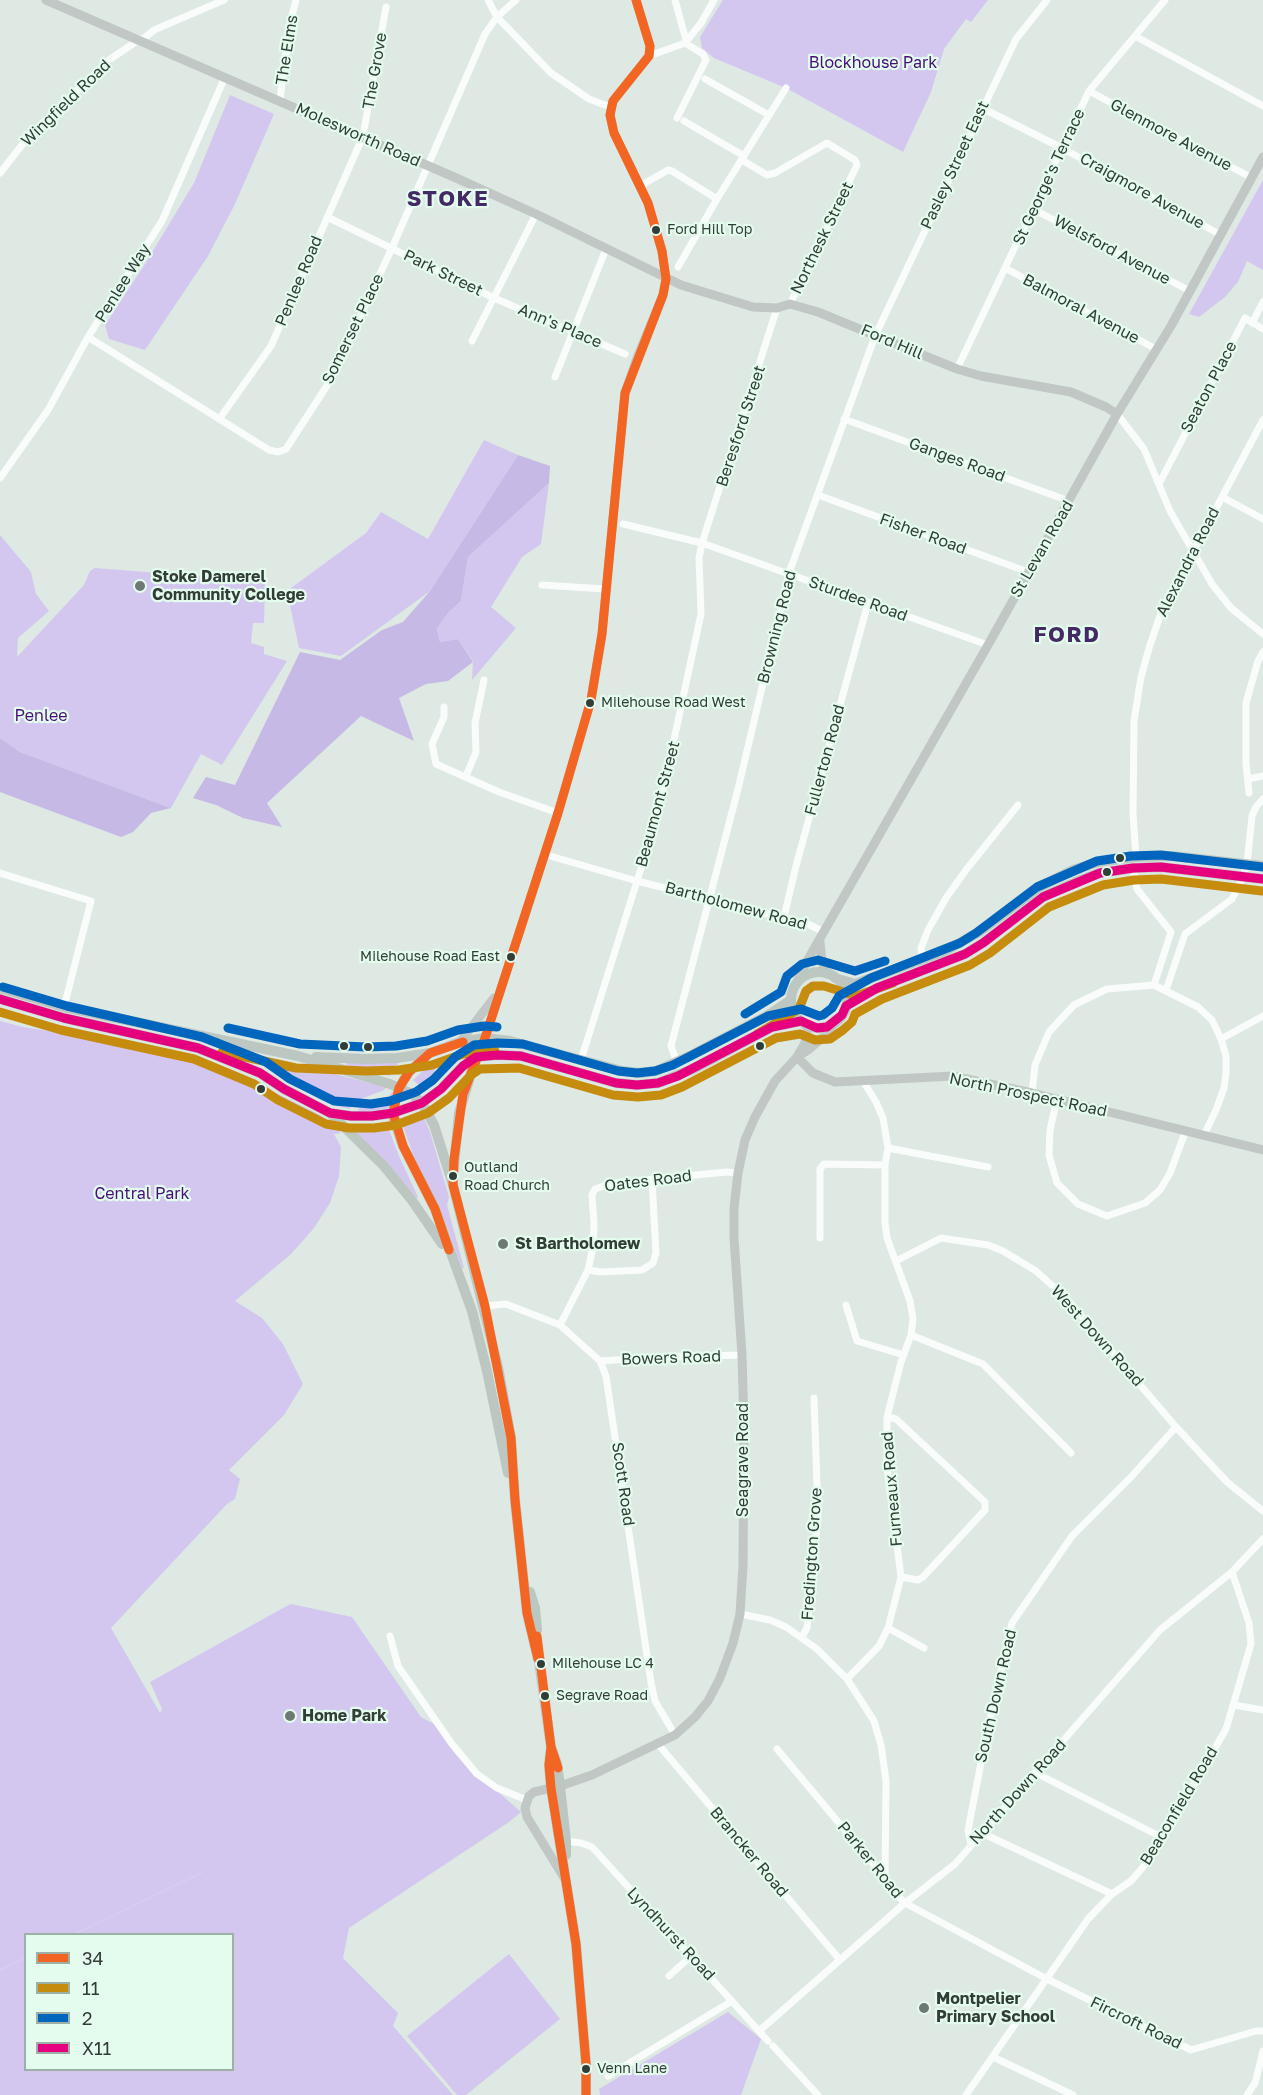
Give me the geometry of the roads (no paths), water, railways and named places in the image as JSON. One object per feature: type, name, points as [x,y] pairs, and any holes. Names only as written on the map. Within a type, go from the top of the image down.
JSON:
[{"type":"main road","points":[[846,1006],[877,988],[965,954],[1029,907],[1057,890],[1100,873],[1135,862],[1172,856],[1263,866]]},
{"type":"main road","points":[[804,1024],[794,1012],[791,1000],[796,984],[807,975],[817,972],[855,984],[922,960],[947,950],[979,932],[1053,879],[1098,862],[1135,862],[1263,879]]},
{"type":"main road","points":[[330,1113],[351,1116],[393,1113],[422,1102],[441,1089],[463,1065],[476,1057],[497,1055],[521,1056],[616,1083],[637,1085],[658,1083],[693,1069],[772,1027],[804,1024],[817,1028],[827,1027],[842,1015],[846,1006],[843,986],[831,976]]},
{"type":"main road","points":[[0,988],[64,1007],[298,1056],[399,1088],[422,1102],[434,1125],[453,1185],[484,1306],[511,1438],[514,1500]]},
{"type":"main road","points":[[0,999],[64,1018],[198,1048],[222,1056],[260,1073],[284,1089],[330,1113],[384,1166],[411,1199],[451,1257]]},
{"type":"main road","points":[[298,1056],[397,1058],[430,1053],[460,1042],[485,1038],[510,1041],[622,1071],[640,1073],[656,1071],[677,1063],[767,1016],[791,1000]]},
{"type":"main road","points":[[430,1053],[409,1072],[399,1088],[393,1113],[403,1146],[435,1209],[472,1311],[514,1500],[524,1569],[535,1608],[538,1659],[551,1747],[557,1764],[559,1842],[565,1866],[580,1992],[586,2064],[586,2095]]},
{"type":"main road","points":[[453,1185],[459,1113],[476,1057]]},
{"type":"main road","points":[[556,1787],[566,1841],[565,1866]]},
{"type":"street","name":"Molesworth Road","points":[[46,0],[428,165],[536,214],[666,279]]},
{"type":"street","name":"Wingfield Road","points":[[0,174],[29,136],[110,60],[154,30],[224,0]]},
{"type":"street","name":"The Elms","points":[[280,100],[289,27],[296,0]]},
{"type":"street","points":[[488,0],[497,17],[551,73],[589,99],[610,107]]},
{"type":"street","name":"Somerset Place","points":[[88,337],[270,450],[278,452],[285,449],[330,381],[392,248],[485,34],[497,17],[516,0]]},
{"type":"street","points":[[636,0],[650,46],[649,56]]},
{"type":"street","points":[[675,0],[686,41],[703,54],[706,60],[681,120],[743,158]]},
{"type":"street","points":[[476,1057],[485,1038],[498,991],[558,813],[591,700],[598,666],[625,393],[663,295],[666,279],[655,225],[640,186],[614,133],[610,107],[649,56],[686,41],[701,23],[714,0]]},
{"type":"street","name":"Pasley Street East","points":[[875,336],[1016,39],[1047,0]]},
{"type":"street","name":"St George's Terrace","points":[[957,369],[1089,91],[1165,0]]},
{"type":"street","name":"The Grove","points":[[363,136],[386,7]]},
{"type":"street","points":[[1135,36],[1263,105]]},
{"type":"street","name":"Penlee Way","points":[[0,478],[48,411],[88,337],[162,221],[225,77]]},
{"type":"street","points":[[705,79],[769,115]]},
{"type":"street","points":[[678,267],[786,88]]},
{"type":"street","name":"Glenmore Avenue","points":[[1089,91],[1252,178]]},
{"type":"street","name":"Craigmore Avenue","points":[[982,108],[1062,148],[1221,235]]},
{"type":"street","name":"Penlee Road","points":[[220,418],[271,346],[363,136]]},
{"type":"street","name":"Northesk Street","points":[[743,158],[767,175],[827,143],[855,160],[857,165],[790,304]]},
{"type":"street","name":"St Levan Road","points":[[796,984],[1117,414],[1190,291],[1263,157]]},
{"type":"street","points":[[640,186],[668,170],[717,199]]},
{"type":"street","name":"Welsford Avenue","points":[[1034,209],[1190,291]]},
{"type":"street","name":"Park Street","points":[[472,341],[536,214]]},
{"type":"street","name":"Park Street","points":[[327,217],[494,298]]},
{"type":"street","points":[[555,377],[606,249]]},
{"type":"street","name":"Balmoral Avenue","points":[[1005,268],[1156,349]]},
{"type":"street","points":[[666,279],[753,307],[777,308],[790,304]]},
{"type":"street","name":"Ann's Place","points":[[494,298],[626,354]]},
{"type":"street","name":"Seaton Place","points":[[1159,484],[1245,318],[1252,323],[1263,302]]},
{"type":"street","name":"Ford Hill","points":[[790,304],[835,318],[957,369],[1071,392],[1117,414]]},
{"type":"street","name":"Beresford Street","points":[[702,543],[777,308]]},
{"type":"street","points":[[1252,323],[1263,329]]},
{"type":"street","name":"Browning Road","points":[[677,1063],[671,1046],[711,898],[789,573],[875,336]]},
{"type":"street","points":[[1117,414],[1144,449],[1170,511],[1192,553],[1212,584],[1231,608],[1263,634]]},
{"type":"street","name":"Ganges Road","points":[[844,419],[1069,501]]},
{"type":"street","name":"Alexandra Road","points":[[1171,932],[1137,889],[1132,766],[1134,721],[1141,677],[1162,610],[1263,420]]},
{"type":"street","name":"Fisher Road","points":[[818,495],[1028,572]]},
{"type":"street","points":[[1222,497],[1263,519]]},
{"type":"street","name":"Sturdee Road","points":[[623,524],[702,543],[988,645]]},
{"type":"street","name":"Beaumont Street","points":[[581,1060],[658,814],[701,614],[699,558],[702,543]]},
{"type":"street","points":[[542,585],[605,589]]},
{"type":"street","name":"Fullerton Road","points":[[784,917],[868,603]]},
{"type":"street","points":[[1249,794],[1246,703],[1258,661],[1263,652]]},
{"type":"street","points":[[466,776],[476,752],[475,723],[484,680]]},
{"type":"street","points":[[444,707],[444,717],[432,744],[436,764],[499,792],[558,813]]},
{"type":"street","points":[[1248,779],[1263,776]]},
{"type":"street","points":[[1166,990],[1185,934],[1233,899],[1247,864],[1252,816],[1263,799]]},
{"type":"street","points":[[922,960],[921,948],[946,898],[1018,805]]},
{"type":"street","name":"Bartholomew Road","points":[[543,854],[637,881],[808,924],[822,936]]},
{"type":"street","points":[[0,873],[91,902],[64,1007]]},
{"type":"street","points":[[1154,985],[1171,932],[1185,934]]},
{"type":"street","points":[[822,936],[820,951],[831,976]]},
{"type":"street","points":[[1032,1093],[1035,1065],[1049,1032],[1074,1005],[1107,989],[1154,985],[1198,1007],[1212,1020],[1221,1039],[1226,1056],[1224,1088],[1204,1135]]},
{"type":"street","points":[[460,1042],[498,991]]},
{"type":"street","points":[[1221,1039],[1263,1016]]},
{"type":"street","points":[[797,1057],[828,1033],[835,1022]]},
{"type":"street","points":[[797,1057],[805,1043],[804,1024]]},
{"type":"street","name":"North Prospect Road","points":[[797,1057],[813,1073],[826,1080],[847,1082],[953,1076],[1032,1093],[1263,1150]]},
{"type":"street","name":"Seagrave Road","points":[[527,1800],[534,1792],[592,1775],[675,1735],[695,1717],[708,1701],[720,1678],[733,1643],[740,1614],[744,1428],[734,1208],[738,1173],[746,1140],[755,1117],[775,1081],[797,1057]]},
{"type":"street","name":"Furneaux Road","points":[[847,1679],[879,1646],[888,1628],[901,1577],[887,1468],[887,1417],[911,1335],[913,1319],[910,1301],[887,1238],[885,1165],[888,1148],[883,1118],[876,1102],[862,1081]]},
{"type":"street","points":[[1057,1099],[1050,1130],[1049,1155],[1057,1183],[1078,1204],[1107,1216],[1145,1203],[1160,1190],[1170,1173],[1186,1130]]},
{"type":"street","points":[[888,1148],[988,1167]]},
{"type":"street","points":[[820,1238],[820,1169],[824,1164],[885,1165]]},
{"type":"street","name":"Oates Road","points":[[560,1325],[588,1270],[593,1247],[592,1195],[595,1189],[613,1183],[727,1172],[738,1173]]},
{"type":"street","points":[[588,1270],[601,1272],[642,1270],[653,1263],[656,1253],[652,1180]]},
{"type":"street","name":"West Down Road","points":[[896,1261],[941,1238],[988,1245],[1004,1251],[1036,1271],[1067,1299],[1176,1427],[1227,1482],[1263,1511]]},
{"type":"street","points":[[484,1306],[506,1304],[560,1325],[600,1361]]},
{"type":"street","points":[[846,1305],[858,1341],[904,1355]]},
{"type":"street","points":[[848,1313],[858,1310]]},
{"type":"street","points":[[911,1335],[983,1364],[1071,1453]]},
{"type":"street","name":"Bowers Road","points":[[600,1361],[742,1355]]},
{"type":"street","name":"Scott Road","points":[[600,1361],[606,1376],[651,1683],[655,1701],[675,1735]]},
{"type":"street","name":"Fredington Grove","points":[[802,1637],[807,1628],[818,1514],[814,1398]]},
{"type":"street","points":[[887,1417],[896,1419],[985,1502],[985,1510],[923,1577],[918,1580],[901,1577]]},
{"type":"street","name":"South Down Road","points":[[971,1844],[968,1830],[1012,1623],[1072,1536],[1131,1477],[1176,1427]]},
{"type":"street","name":"North Down Road","points":[[759,2031],[905,1903],[955,1864],[1160,1630],[1232,1572],[1263,1539]]},
{"type":"street","name":"Beaconfield Road","points":[[966,2095],[1088,1919],[1112,1894],[1131,1881],[1163,1838],[1226,1728],[1251,1644],[1249,1623],[1232,1572]]},
{"type":"street","points":[[740,1614],[770,1620],[802,1637],[847,1679],[874,1721],[881,1745],[886,1781],[885,1878]]},
{"type":"street","points":[[888,1628],[924,1648]]},
{"type":"street","points":[[390,1636],[398,1666],[452,1744],[477,1774],[497,1788],[527,1800],[525,1808],[527,1817],[567,1884]]},
{"type":"street","points":[[1234,1705],[1263,1710]]},
{"type":"street","name":"Brancker Road","points":[[658,1744],[840,1960]]},
{"type":"street","name":"Parker Road","points":[[777,1749],[905,1903],[1047,1979]]},
{"type":"street","points":[[1036,1773],[1163,1838]]},
{"type":"street","points":[[982,1833],[1112,1894]]},
{"type":"street","name":"Lyndhurst Road","points":[[566,1841],[592,1847],[818,2095]]},
{"type":"street","points":[[669,1977],[691,1956]]},
{"type":"street","name":"Fircroft Road","points":[[1047,1979],[1191,2050],[1263,2031]]},
{"type":"street","points":[[608,2076],[732,2001]]},
{"type":"street","points":[[1247,2095],[1255,2083],[1263,2051]]},
{"type":"street","points":[[993,2057],[1072,2095]]},
{"type":"waterway","points":[[77,1933],[201,1873]]},
{"type":"waterway","points":[[0,1970],[24,1959]]},
{"type":"place","name":"Ford Hill Top","points":[[656,230]]},
{"type":"place","name":"Stoke Damerel Community College","points":[[140,586]]},
{"type":"place","name":"Milehouse Road West","points":[[590,703]]},
{"type":"place","name":"Milehouse Road East","points":[[511,957]]},
{"type":"place","name":"Outland Road Church","points":[[453,1176]]},
{"type":"place","name":"St Bartholomew","points":[[503,1244]]},
{"type":"place","name":"Milehouse LC 4","points":[[541,1664]]},
{"type":"place","name":"Segrave Road","points":[[545,1696]]},
{"type":"place","name":"Home Park","points":[[290,1716]]},
{"type":"place","name":"Montpelier Primary School","points":[[924,2008]]},
{"type":"place","name":"Venn Lane","points":[[586,2069]]},
{"type":"district","name":"STOKE","points":[[448,199]]},
{"type":"district","name":"FORD","points":[[1067,635]]},
{"type":"park label","name":"Blockhouse Park","points":[[873,63]]},
{"type":"park label","name":"Penlee","points":[[41,716]]},
{"type":"park label","name":"Central Park","points":[[142,1194]]}]
